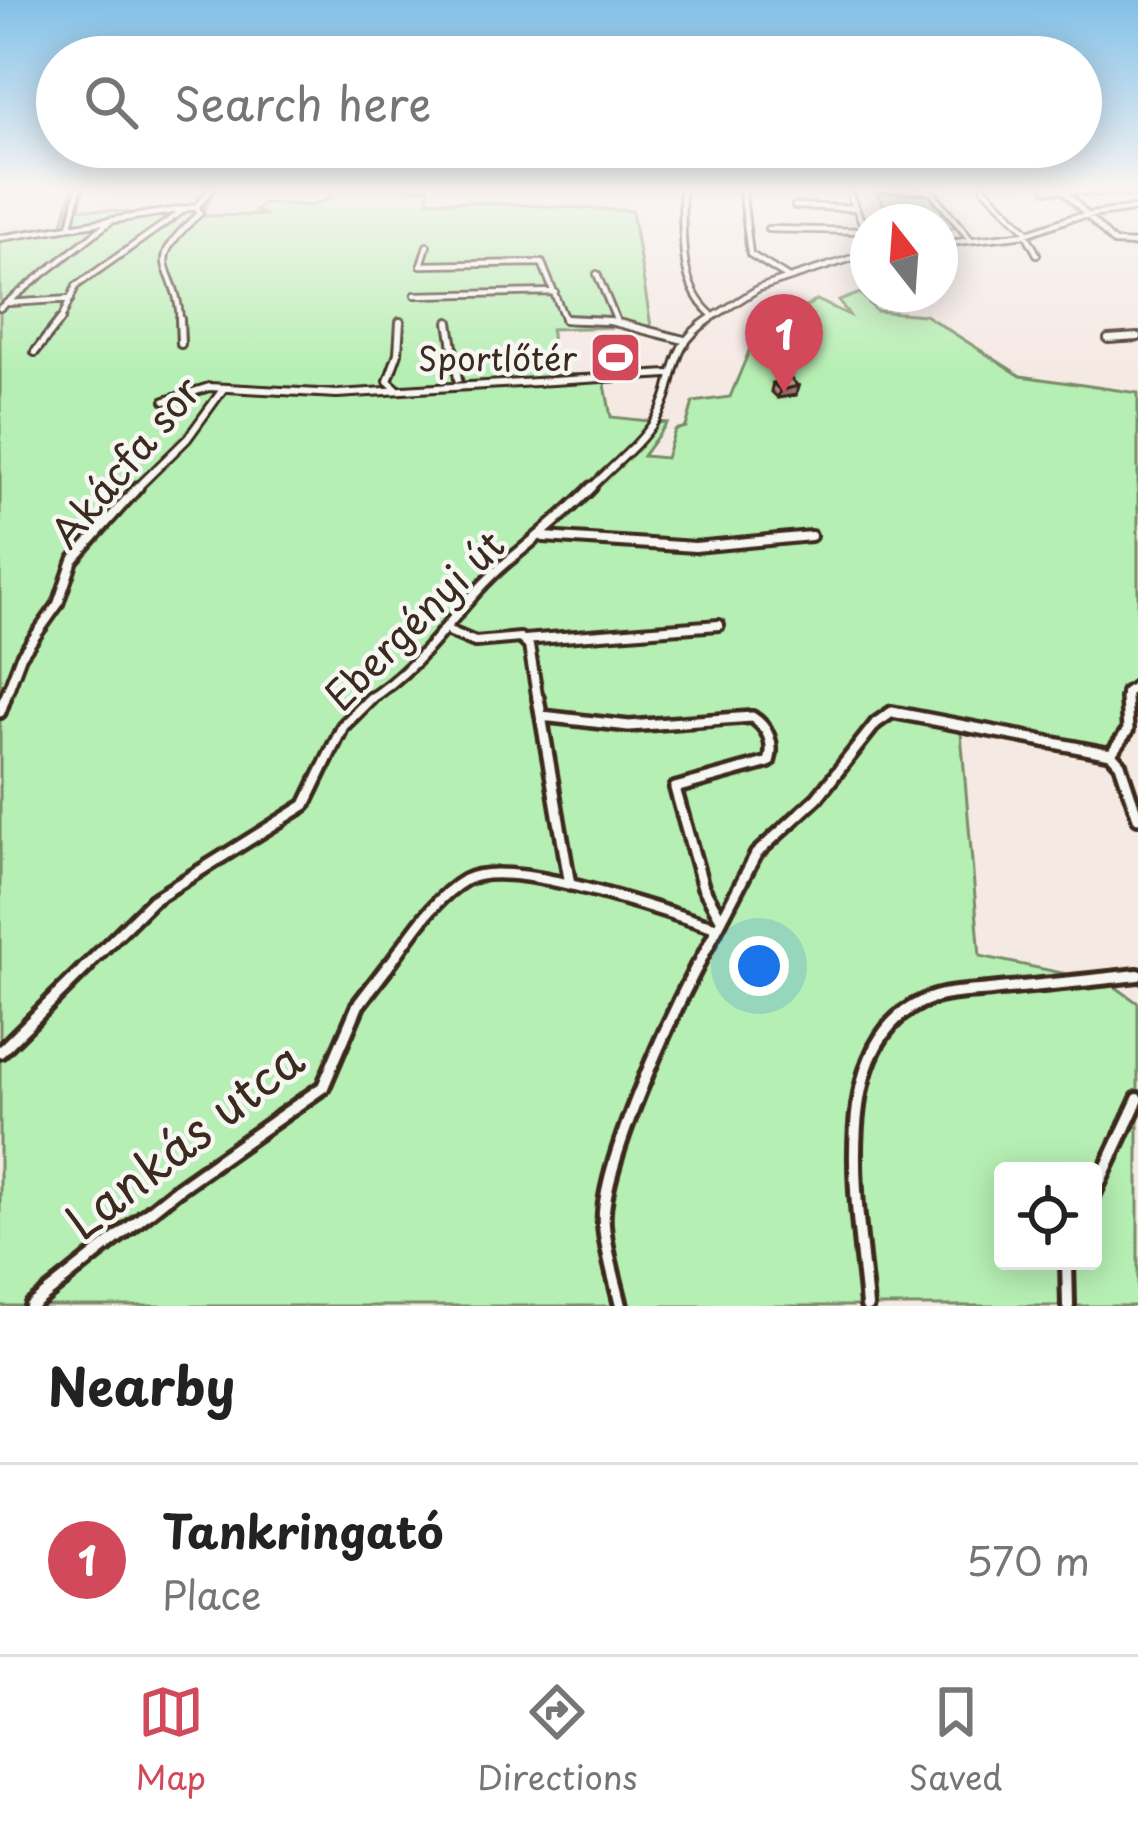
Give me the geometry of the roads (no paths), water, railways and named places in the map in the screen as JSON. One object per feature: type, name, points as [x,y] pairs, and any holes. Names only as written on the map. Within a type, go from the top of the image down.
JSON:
[{"type":"street","points":[[0,308],[75,249]]},
{"type":"street","points":[[35,352],[57,329],[76,286],[128,249]]},
{"type":"street","points":[[167,249],[162,261],[180,312],[181,344]]},
{"type":"street","points":[[426,249],[421,265],[542,263],[565,320],[617,322],[684,340]]},
{"type":"street","points":[[686,249],[689,285],[696,302],[712,314]]},
{"type":"street","points":[[749,249],[750,254],[787,278]]},
{"type":"street","points":[[1035,249],[1037,254]]},
{"type":"street","name":"Ebergényi út","points":[[0,1052],[153,900],[305,805],[358,707],[409,674],[451,632],[506,562],[544,537],[662,412],[668,374],[684,340],[712,314],[787,278],[850,259]]},
{"type":"street","points":[[597,274],[617,322]]},
{"type":"street","points":[[415,295],[555,292]]},
{"type":"street","points":[[7,303],[71,299]]},
{"type":"street","points":[[400,322],[389,387],[458,379],[583,377]]},
{"type":"street","points":[[449,322],[458,379]]},
{"type":"street","points":[[1108,339],[1138,337]]},
{"type":"street","name":"Akácfa sor","points":[[0,712],[21,656],[58,604],[73,560],[153,469],[188,440],[225,387],[337,394],[668,374]]},
{"type":"street","points":[[165,401],[180,392],[225,387]]},
{"type":"street","points":[[544,537],[695,547],[811,536]]},
{"type":"street","points":[[451,632],[475,642],[524,640],[535,634],[719,625]]},
{"type":"street","points":[[524,640],[542,716],[570,885]]},
{"type":"street","points":[[1111,754],[1128,730],[1126,693],[1138,684]]},
{"type":"street","points":[[621,1306],[603,1222],[607,1193],[658,1041],[756,854],[817,798],[876,723],[892,712],[1111,754],[1120,764],[1138,818]]},
{"type":"street","points":[[542,716],[629,726],[752,717],[762,723],[773,748],[770,762],[675,788],[718,922]]},
{"type":"street","name":"Lankás utca","points":[[31,1306],[197,1175],[323,1087],[358,1005],[457,883],[499,872],[718,922]]},
{"type":"street","points":[[867,1306],[853,1135],[874,1051],[886,1030],[907,1007],[936,996],[1138,976]]},
{"type":"street","points":[[1102,1177],[1138,1099]]},
{"type":"street","points":[[1067,1270],[1068,1306]]},
{"type":"place","name":"Sportlőtér","points":[[616,357]]},
{"type":"place","name":"Tankringató","points":[[784,393]]}]
